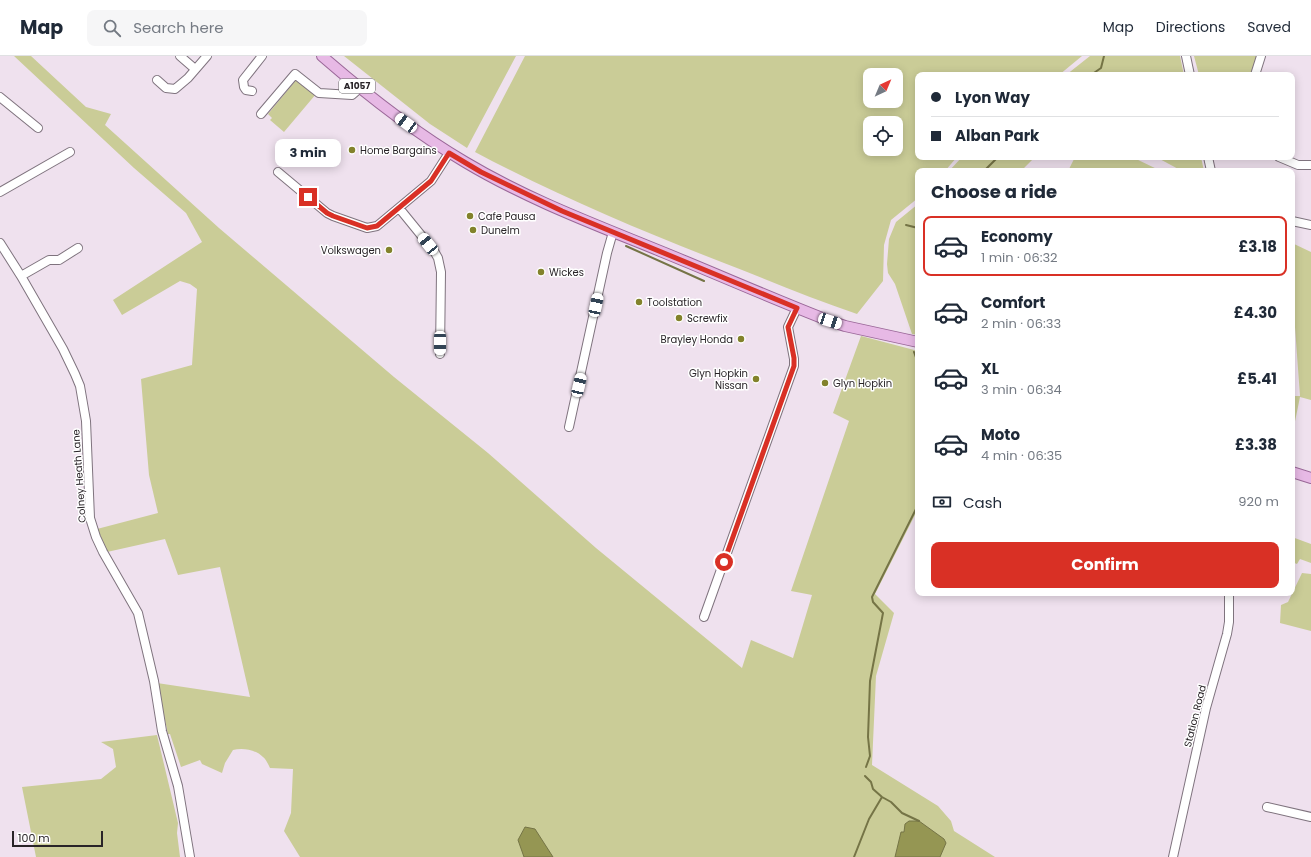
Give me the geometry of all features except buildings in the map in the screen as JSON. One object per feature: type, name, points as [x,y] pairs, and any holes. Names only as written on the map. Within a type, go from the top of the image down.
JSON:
[{"type":"main road","name":"A1057","points":[[322,56],[353,94],[418,132],[481,172],[524,193],[613,232],[797,308],[845,326],[915,341]]},
{"type":"main road","points":[[1295,473],[1311,478]]},
{"type":"street","points":[[180,56],[195,69]]},
{"type":"street","points":[[157,80],[166,88],[175,90],[207,56]]},
{"type":"street","points":[[252,91],[246,90],[243,80],[262,56]]},
{"type":"street","points":[[1186,56],[1189,72]]},
{"type":"street","points":[[1256,72],[1261,56]]},
{"type":"street","points":[[262,114],[295,74],[319,93],[353,94]]},
{"type":"street","points":[[0,97],[38,128]]},
{"type":"street","points":[[0,192],[70,152]]},
{"type":"street","points":[[278,172],[327,213],[367,228],[377,226],[431,181],[449,153]]},
{"type":"street","points":[[1286,160],[1298,165],[1311,165]]},
{"type":"street","points":[[399,208],[438,258],[441,272],[440,354]]},
{"type":"street","points":[[1295,222],[1311,225]]},
{"type":"street","points":[[569,427],[607,253],[613,232]]},
{"type":"street","name":"Colney Heath Lane","points":[[0,243],[68,357],[80,386],[86,421],[92,527],[103,552],[138,613],[154,682],[162,731],[178,786],[190,857]]},
{"type":"street","points":[[21,276],[49,260],[59,260],[78,248]]},
{"type":"street","points":[[704,617],[794,366],[794,358],[788,327],[797,308]]},
{"type":"street","name":"Station Road","points":[[1173,857],[1206,708],[1227,634],[1229,622],[1229,596]]},
{"type":"street","points":[[1267,807],[1311,817]]},
{"type":"green space","points":[[14,56],[31,56],[86,107],[111,114],[105,125],[219,228],[394,377],[488,453],[596,548],[742,668],[751,640],[793,658],[812,595],[791,591],[849,421],[833,413],[861,336],[915,350],[915,515],[875,594],[894,613],[876,676],[872,765],[938,806],[951,821],[954,831],[995,857],[300,857],[284,831],[291,813],[293,769],[270,768],[260,754],[240,749],[233,750],[225,763],[222,773],[202,764],[200,760],[181,767],[170,734],[168,734],[157,683],[250,697],[220,567],[178,575],[165,539],[107,552],[97,529],[158,513],[149,475],[141,379],[192,365],[197,289],[190,284],[180,281],[122,315],[113,300],[202,242],[186,213],[134,168]]},
{"type":"green space","points":[[344,56],[516,56],[467,148],[430,124]]},
{"type":"green space","points":[[525,56],[1082,56],[1063,72],[915,72],[915,160],[954,160],[948,168],[915,168],[915,200],[891,220],[884,245],[883,281],[857,314],[692,251],[629,225],[536,183],[475,152]]},
{"type":"green space","points":[[1090,56],[1180,56],[1183,72],[1070,72]]},
{"type":"green space","points":[[1194,56],[1257,56],[1253,72],[1198,72]]},
{"type":"green space","points":[[296,80],[316,94],[284,132],[270,120],[272,118],[268,114]]},
{"type":"green space","points":[[959,160],[1032,160],[1024,168],[952,168]]},
{"type":"green space","points":[[1074,160],[1138,160],[1155,168],[1070,168]]},
{"type":"green space","points":[[1162,160],[1202,160],[1203,168],[1176,168]]},
{"type":"green space","points":[[915,206],[915,334],[912,334],[895,284],[888,273],[887,264],[889,239],[896,222]]},
{"type":"green space","points":[[1295,244],[1311,252],[1311,400],[1300,397],[1295,421],[1295,396],[1300,396],[1295,327]]},
{"type":"green space","points":[[1295,538],[1311,544],[1311,563],[1300,559],[1297,564],[1295,563]]},
{"type":"green space","points":[[1302,573],[1311,574],[1311,631],[1280,623],[1281,605],[1288,602],[1291,596],[1295,596],[1295,588]]},
{"type":"green space","points":[[157,735],[178,823],[177,833],[180,857],[36,857],[22,787],[101,779],[116,767],[113,749],[101,742]]},
{"type":"shaded area","points":[[909,821],[919,821],[944,839],[946,843],[940,857],[895,857],[901,832],[904,832],[905,824]]},
{"type":"shaded area","points":[[525,827],[535,829],[553,857],[524,857],[518,840]]},
{"type":"waterway","points":[[1095,72],[1101,68],[1104,56]]},
{"type":"waterway","points":[[987,168],[995,160]]},
{"type":"waterway","points":[[906,225],[915,227]]},
{"type":"waterway","points":[[626,246],[704,281]]},
{"type":"waterway","points":[[866,767],[870,756],[868,737],[870,681],[883,613],[873,602],[872,597],[915,511]]},
{"type":"waterway","points":[[865,776],[871,782],[873,789],[882,797],[891,802],[902,813],[919,821]]},
{"type":"waterway","points":[[854,857],[869,819],[882,797]]},
{"type":"place","name":"Home Bargains","points":[[352,150]]},
{"type":"place","name":"Cafe Pausa","points":[[470,216]]},
{"type":"place","name":"Dunelm","points":[[473,230]]},
{"type":"place","name":"Volkswagen","points":[[389,250]]},
{"type":"place","name":"Wickes","points":[[541,272]]},
{"type":"place","name":"Toolstation","points":[[639,302]]},
{"type":"place","name":"Screwfix","points":[[679,318]]},
{"type":"place","name":"Brayley Honda","points":[[741,339]]},
{"type":"place","name":"Glyn Hopkin Nissan","points":[[756,379]]},
{"type":"place","name":"Glyn Hopkin","points":[[825,383]]},
{"type":"route","points":[[308,197],[327,213],[333,216],[367,228],[371,228],[377,226],[424,188],[431,181],[449,153],[481,172],[591,224],[661,251],[797,308],[788,327],[794,358],[794,366],[724,562]]}]
